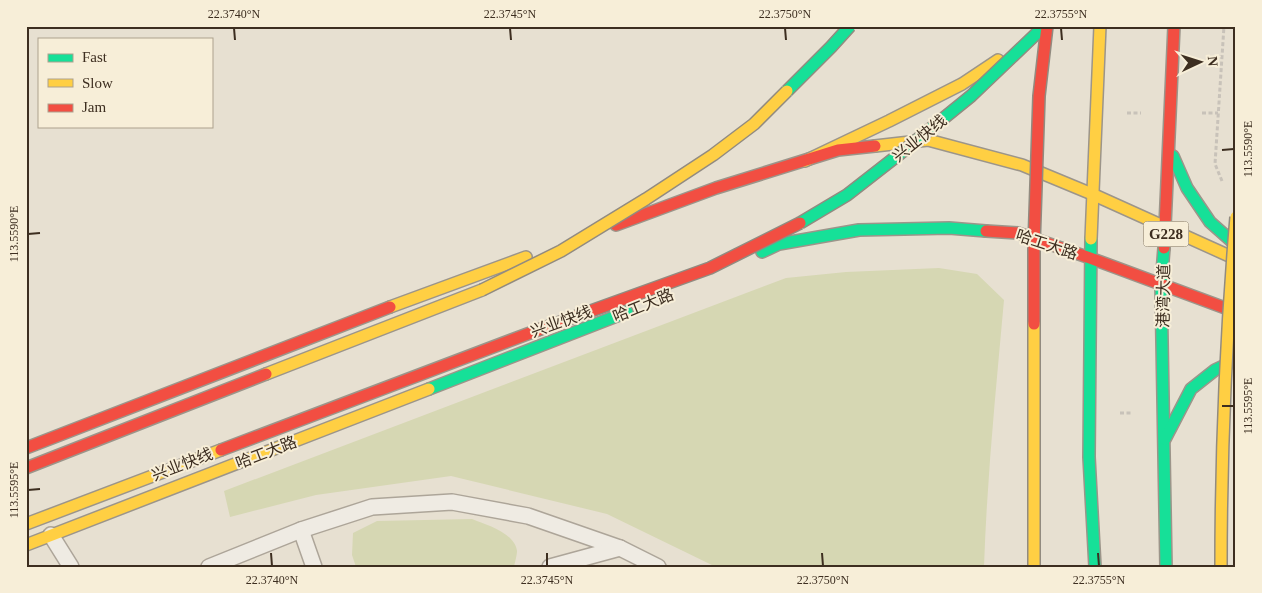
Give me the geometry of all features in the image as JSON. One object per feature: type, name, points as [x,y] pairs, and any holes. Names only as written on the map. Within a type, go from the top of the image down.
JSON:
[{"type":"main road","points":[[26,468],[482,290],[561,251],[688,172],[747,130],[850,26]]},
{"type":"main road","points":[[805,161],[889,122],[962,84],[1022,43],[1033,26]]},
{"type":"main road","name":"兴业快线","points":[[26,524],[538,330],[710,268],[794,227],[847,195],[897,156],[971,96],[1042,26]]},
{"type":"main road","points":[[1034,567],[1034,245],[1039,96],[1047,26]]},
{"type":"main road","points":[[1095,567],[1089,457],[1090,258],[1100,26]]},
{"type":"main road","name":"港湾大道","points":[[1166,567],[1161,285],[1166,228],[1174,26]]},
{"type":"main road","points":[[26,448],[406,301],[716,188],[838,150],[928,140],[1022,164],[1236,259]]},
{"type":"main road","points":[[1170,148],[1186,188],[1210,222],[1236,246]]},
{"type":"main road","points":[[1221,567],[1220,521],[1227,326],[1236,217]]},
{"type":"main road","name":"哈工大路","points":[[676,292],[779,244],[859,230],[949,228],[1018,232],[1236,312]]},
{"type":"main road","name":"哈工大路","points":[[26,545],[639,307]]},
{"type":"main road","points":[[1164,442],[1191,389],[1215,370],[1236,360]]},
{"type":"lane","points":[[209,567],[301,530],[372,507],[452,502],[528,516],[620,548],[658,567]]},
{"type":"lane","points":[[301,530],[314,567]]},
{"type":"lane","points":[[51,536],[71,567]]},
{"type":"lane","points":[[550,567],[620,548]]},
{"type":"path","points":[[1224,26],[1215,164],[1225,187]]},
{"type":"green space","points":[[939,268],[977,274],[1004,300],[990,466],[984,567],[716,567],[607,514],[451,476],[316,495],[230,517],[224,491],[786,278],[846,272]]},
{"type":"green space","points":[[472,519],[499,530],[511,539],[517,551],[514,567],[356,567],[352,555],[353,533],[377,521]]},
{"type":"traffic: fast","points":[[787,91],[850,26]]},
{"type":"traffic: fast","points":[[800,223],[847,195],[971,96],[1042,26]]},
{"type":"traffic: fast","points":[[1173,156],[1187,188],[1210,222],[1236,245]]},
{"type":"traffic: fast","points":[[762,252],[779,244],[859,230],[949,228],[986,231]]},
{"type":"traffic: fast","points":[[1091,239],[1089,457],[1095,567]]},
{"type":"traffic: fast","points":[[1164,248],[1161,285],[1166,567]]},
{"type":"traffic: fast","points":[[429,389],[627,312]]},
{"type":"traffic: fast","points":[[1165,439],[1191,389],[1215,370],[1236,360]]},
{"type":"traffic: slow","points":[[1091,239],[1100,26]]},
{"type":"traffic: slow","points":[[805,161],[962,84],[998,60]]},
{"type":"traffic: slow","points":[[482,290],[561,251],[646,199],[713,155],[754,124],[787,91]]},
{"type":"traffic: slow","points":[[875,146],[928,140],[1022,165],[1092,194],[1236,259]]},
{"type":"traffic: slow","points":[[1221,567],[1225,392],[1236,217]]},
{"type":"traffic: slow","points":[[390,307],[526,257]]},
{"type":"traffic: slow","points":[[266,374],[482,290]]},
{"type":"traffic: slow","points":[[1034,324],[1034,567]]},
{"type":"traffic: slow","points":[[26,545],[429,389]]},
{"type":"traffic: slow","points":[[26,524],[221,450]]},
{"type":"traffic: jam","points":[[1034,324],[1034,245],[1039,96],[1047,26]]},
{"type":"traffic: jam","points":[[1164,248],[1174,26]]},
{"type":"traffic: jam","points":[[616,225],[716,188],[838,150],[875,146]]},
{"type":"traffic: jam","points":[[538,330],[710,268],[800,223]]},
{"type":"traffic: jam","points":[[986,231],[1018,233],[1236,312]]},
{"type":"traffic: jam","points":[[26,448],[390,307]]},
{"type":"traffic: jam","points":[[221,450],[538,330]]},
{"type":"traffic: jam","points":[[26,468],[266,374]]}]
